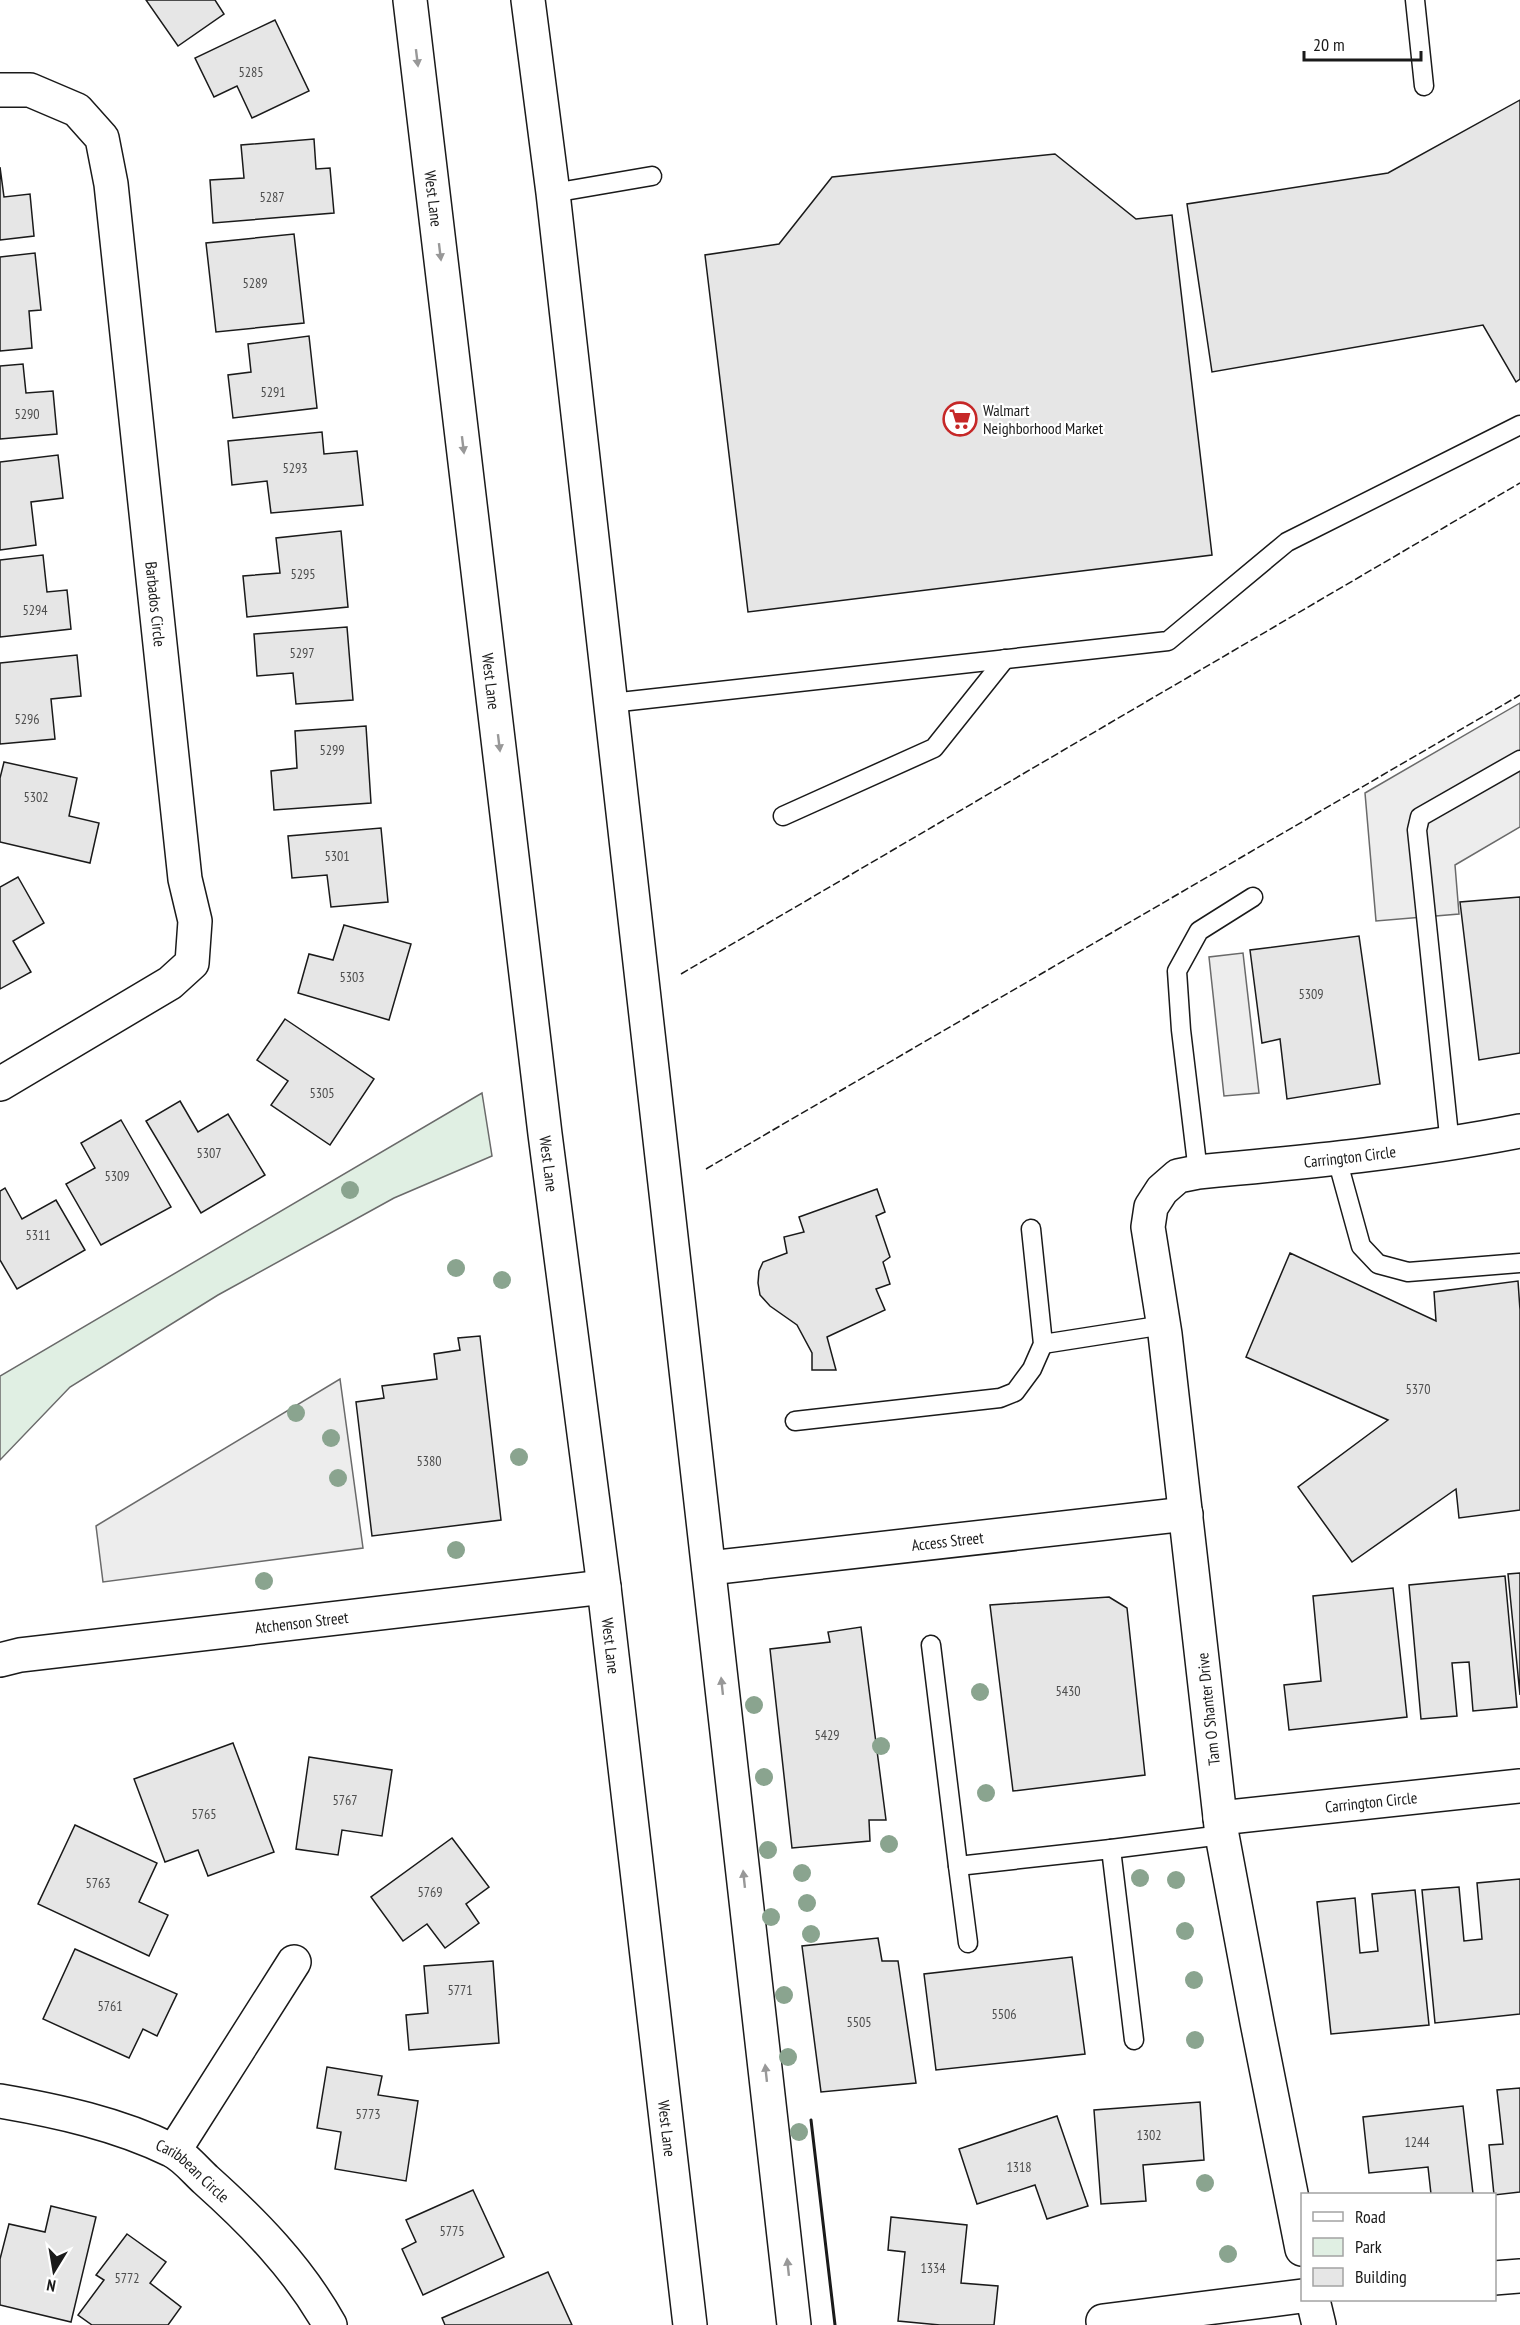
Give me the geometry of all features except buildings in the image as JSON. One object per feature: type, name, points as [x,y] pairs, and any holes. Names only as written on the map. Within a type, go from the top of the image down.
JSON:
[{"type":"street","name":"West Lane","points":[[410,0],[545,1134],[604,1587],[690,2325]]},
{"type":"street","points":[[528,0],[553,193],[795,2325]]},
{"type":"street","name":"Barbados Circle","points":[[0,90],[30,90],[77,110],[102,138],[111,184],[185,879],[195,921],[192,963],[170,983],[0,1084]]},
{"type":"street","name":"Carrington Circle","points":[[1188,1174],[1450,1145],[1520,1131]]},
{"type":"street","name":"Tam O Shanter Drive","points":[[1188,1174],[1162,1190],[1151,1207],[1148,1227],[1164,1325],[1221,1827],[1301,2244]]},
{"type":"street","name":"Access Street","points":[[709,1569],[1186,1514]]},
{"type":"street","name":"Atchenson Street","points":[[0,1660],[20,1655],[604,1587]]},
{"type":"street","name":"Carrington Circle","points":[[1221,1827],[1520,1786]]},
{"type":"street","points":[[174,2151],[294,1962]]},
{"type":"street","name":"Caribbean Circle","points":[[0,2101],[56,2110],[134,2134],[174,2151],[272,2243],[313,2295],[330,2325]]},
{"type":"street","points":[[1496,2278],[1520,2276]]},
{"type":"street","points":[[1103,2321],[1301,2296]]},
{"type":"street","points":[[1313,2301],[1319,2325]]},
{"type":"lane","points":[[1415,0],[1424,86]]},
{"type":"lane","points":[[553,193],[652,176]]},
{"type":"lane","points":[[611,703],[1168,641],[1287,542],[1520,425]]},
{"type":"lane","points":[[783,816],[934,748],[1005,659]]},
{"type":"lane","points":[[1450,1145],[1418,830],[1420,817],[1520,760]]},
{"type":"lane","points":[[1188,1174],[1177,971],[1199,931],[1253,897]]},
{"type":"lane","points":[[1337,1159],[1361,1246],[1378,1264],[1408,1272],[1520,1263]]},
{"type":"lane","points":[[795,1421],[1000,1398],[1015,1392],[1032,1370],[1043,1344],[1031,1229]]},
{"type":"lane","points":[[1043,1344],[1164,1325]]},
{"type":"lane","points":[[931,1645],[968,1943]]},
{"type":"lane","points":[[958,1866],[1111,1849],[1221,1827]]},
{"type":"lane","points":[[1111,1849],[1134,2040]]},
{"type":"green space","points":[[482,1093],[492,1156],[394,1198],[218,1295],[70,1387],[0,1460],[0,1376]]},
{"type":"shaded area","points":[[1520,703],[1520,827],[1455,865],[1459,914],[1376,921],[1365,793]]},
{"type":"shaded area","points":[[1243,953],[1259,1093],[1224,1096],[1209,957]]},
{"type":"shaded area","points":[[340,1379],[363,1548],[103,1582],[96,1526]]},
{"type":"fence","points":[[681,974],[1520,483]]},
{"type":"fence","points":[[706,1169],[1520,695]]},
{"type":"wall","points":[[811,2120],[835,2325]]},
{"type":"place","name":"Walmart Neighborhood Market","points":[[960,419]]}]
